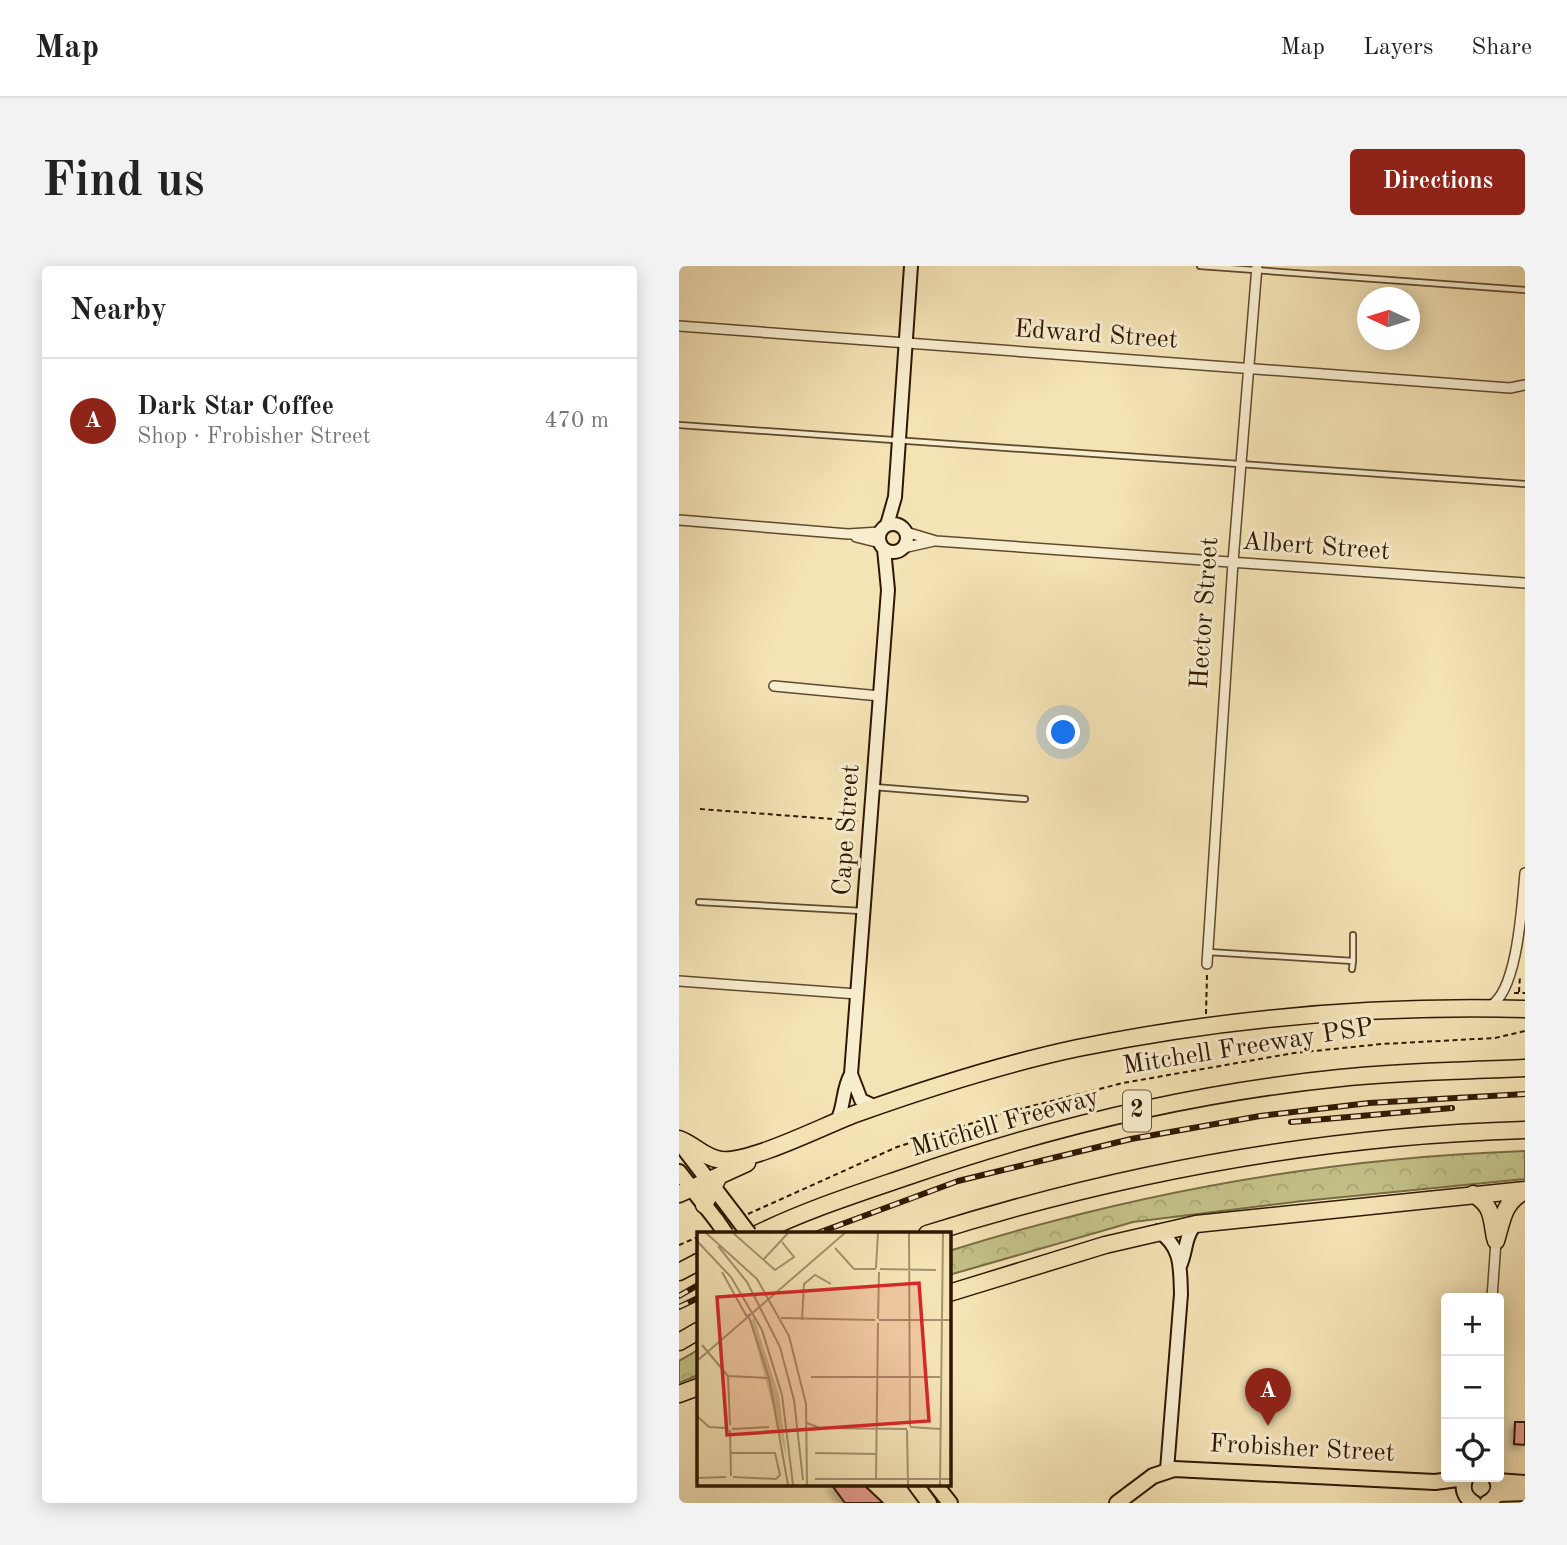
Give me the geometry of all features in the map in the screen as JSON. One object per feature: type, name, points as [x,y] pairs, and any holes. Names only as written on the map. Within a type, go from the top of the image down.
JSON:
[{"type":"highway","points":[[679,1141],[689,1143],[700,1153],[723,1160],[760,1153],[837,1121],[947,1082],[1076,1048],[1194,1027],[1371,1009],[1525,1009]]},
{"type":"highway","name":"Mitchell Freeway","points":[[761,1232],[824,1204],[966,1156],[1172,1102],[1340,1078],[1525,1068]]},
{"type":"highway","points":[[934,1232],[1084,1190],[1233,1160],[1408,1138],[1525,1130]]},
{"type":"highway","points":[[685,1191],[712,1189],[760,1153]]},
{"type":"highway","points":[[950,1293],[1105,1245],[1196,1224],[1525,1190]]},
{"type":"highway","points":[[1496,1241],[1506,1207],[1512,1198],[1525,1190]]},
{"type":"highway","points":[[1473,1194],[1485,1201],[1490,1208],[1496,1241]]},
{"type":"highway","points":[[679,1272],[697,1263]]},
{"type":"highway","points":[[679,1342],[697,1332]]},
{"type":"highway","points":[[679,1394],[697,1387]]},
{"type":"main road","points":[[679,1141],[712,1189],[740,1214],[748,1232]]},
{"type":"main road","points":[[679,1172],[685,1191]]},
{"type":"main road","points":[[712,1189],[717,1221],[725,1232]]},
{"type":"main road","name":"Frobisher Street","points":[[1167,1470],[1190,1468],[1435,1482],[1468,1492]]},
{"type":"main road","points":[[1117,1503],[1153,1476],[1167,1470]]},
{"type":"main road","points":[[1492,1493],[1525,1483]]},
{"type":"main road","points":[[916,1486],[929,1503]]},
{"type":"main road","points":[[937,1486],[950,1503]]},
{"type":"main road","points":[[1492,1493],[1525,1493]]},
{"type":"street","name":"Cape Street","points":[[837,1121],[843,1107],[844,1085],[851,1074],[888,590],[883,538],[895,497],[911,266]]},
{"type":"street","name":"Hector Street","points":[[1207,964],[1233,562],[1257,268]]},
{"type":"street","name":"Edward Street","points":[[679,326],[1510,388],[1525,392]]},
{"type":"street","name":"Edward Street","points":[[1510,388],[1525,386]]},
{"type":"street","name":"Cape Street","points":[[895,497],[905,530]]},
{"type":"street","points":[[679,520],[883,538],[894,552],[901,550],[906,543],[905,530],[895,524],[883,538]]},
{"type":"street","name":"Albert Street","points":[[905,530],[936,541],[1525,583]]},
{"type":"street","name":"Albert Street","points":[[901,550],[936,541]]},
{"type":"street","name":"Cape Street","points":[[888,590],[901,550]]},
{"type":"street","points":[[774,686],[880,696]]},
{"type":"street","points":[[1486,1008],[1504,994],[1520,930],[1525,873]]},
{"type":"street","points":[[679,981],[857,993]]},
{"type":"street","points":[[851,1074],[861,1100],[876,1107]]},
{"type":"street","points":[[1180,1266],[1185,1240],[1196,1224]]},
{"type":"street","points":[[1158,1231],[1172,1240],[1180,1266],[1181,1294],[1167,1470]]},
{"type":"street","points":[[1492,1293],[1496,1241]]},
{"type":"lane","points":[[1200,266],[1257,268],[1525,290]]},
{"type":"lane","points":[[679,425],[1525,484]]},
{"type":"lane","points":[[873,787],[1025,799]]},
{"type":"lane","points":[[699,902],[863,912]]},
{"type":"lane","points":[[1352,970],[1353,935]]},
{"type":"lane","points":[[1207,952],[1353,961]]},
{"type":"path","points":[[700,809],[870,821]]},
{"type":"path","points":[[1206,1015],[1207,964]]},
{"type":"path","name":"Mitchell Freeway PSP","points":[[740,1214],[897,1147],[1019,1109],[1123,1083],[1294,1053],[1382,1044],[1495,1038],[1525,1031]]},
{"type":"path","points":[[679,1245],[697,1237]]},
{"type":"green space","points":[[1525,1151],[1525,1179],[1303,1201],[1133,1222],[950,1275],[950,1251],[1091,1211],[1162,1195],[1306,1170],[1451,1155]]},
{"type":"green space","points":[[697,1351],[697,1375],[679,1383],[679,1361]]},
{"type":"building","points":[[1515,1422],[1525,1422],[1525,1445],[1514,1444]]},
{"type":"building","points":[[832,1486],[865,1486],[883,1503],[845,1503]]},
{"type":"railway","points":[[820,1232],[958,1181],[1131,1139],[1260,1116],[1369,1103],[1525,1094]]},
{"type":"railway","points":[[1291,1122],[1452,1108]]},
{"type":"railway","points":[[679,1296],[697,1286]]},
{"type":"railway","points":[[679,1307],[697,1298]]},
{"type":"place","name":"Dark Star Coffee","points":[[1268,1426]]}]
